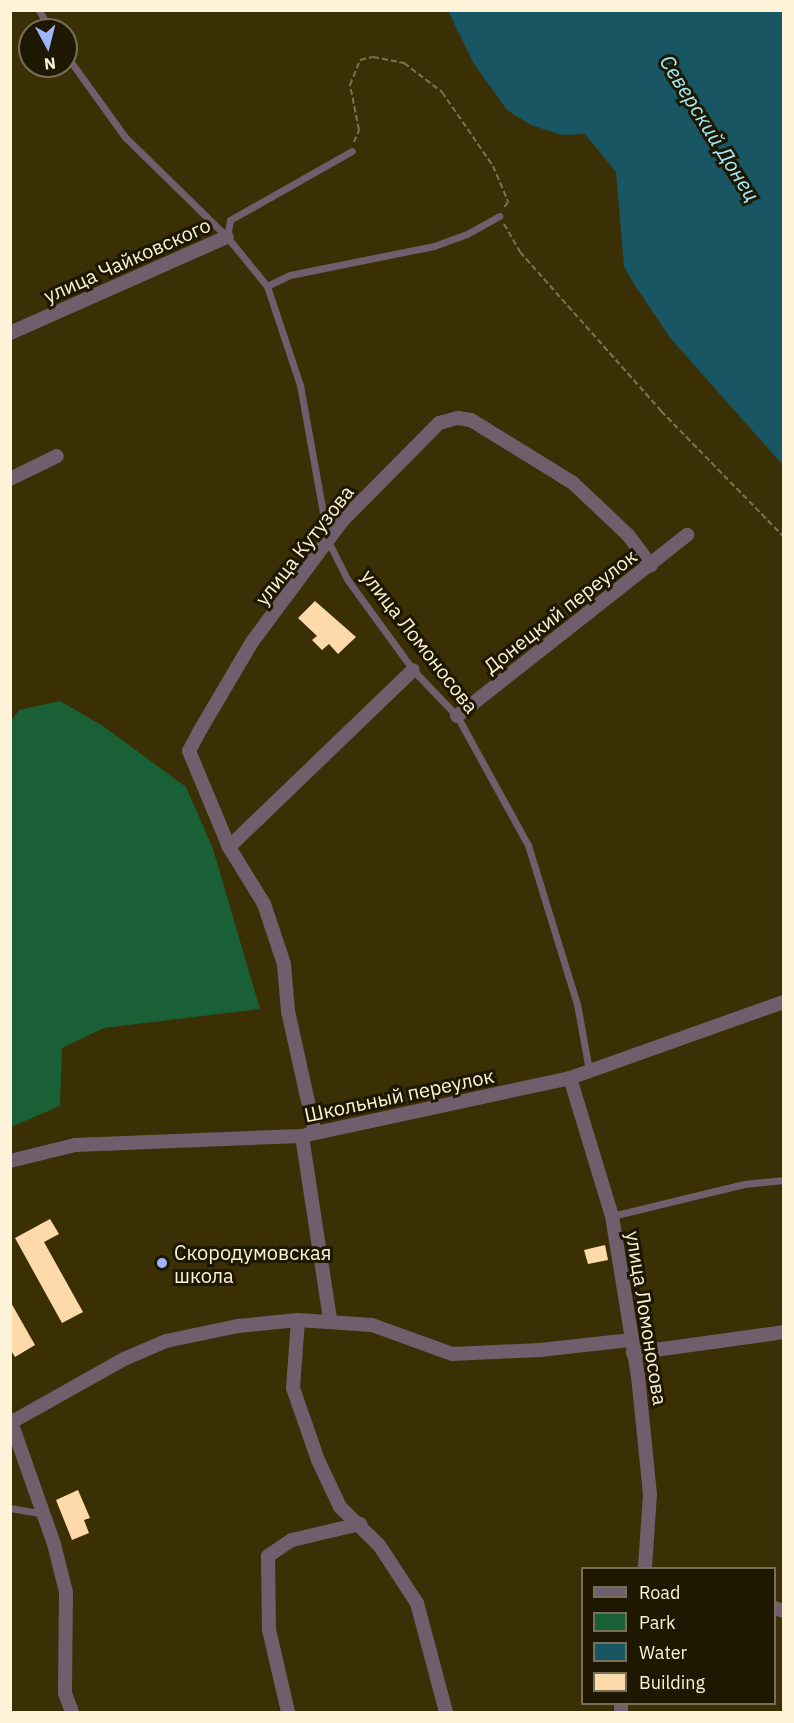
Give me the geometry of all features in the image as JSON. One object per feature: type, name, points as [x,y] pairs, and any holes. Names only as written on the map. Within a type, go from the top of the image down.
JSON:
[{"type":"street","name":"улица Чайковского","points":[[10,333],[227,237]]},
{"type":"street","name":"улица Кутузова","points":[[330,1319],[309,1134],[288,1011],[284,964],[264,904],[229,847],[189,751],[252,642],[343,520],[439,423],[458,418],[471,420],[573,483],[628,535],[651,565]]},
{"type":"street","points":[[10,479],[57,456]]},
{"type":"street","name":"Донецкий переулок","points":[[457,716],[687,535]]},
{"type":"street","points":[[229,847],[413,670]]},
{"type":"street","name":"Школьный переулок","points":[[10,1161],[75,1145],[309,1134],[570,1078],[783,1002]]},
{"type":"street","name":"улица Ломоносова","points":[[570,1078],[612,1216],[632,1346],[650,1494],[645,1567]]},
{"type":"street","points":[[72,1713],[65,1693],[66,1592],[43,1514],[11,1422],[123,1359],[166,1341],[298,1320],[330,1319],[372,1324],[452,1354],[632,1346],[783,1332]]},
{"type":"street","points":[[298,1320],[292,1388],[318,1460],[340,1507],[360,1524],[417,1603],[446,1713]]},
{"type":"street","points":[[288,1713],[269,1630],[268,1556],[274,1548],[292,1540],[360,1524]]},
{"type":"lane","name":"улица Ломоносова","points":[[78,72],[125,137],[227,237],[267,286],[300,385],[328,541],[347,579],[413,670],[457,716],[528,845],[577,1004],[589,1070]]},
{"type":"lane","points":[[227,237],[230,220],[352,151]]},
{"type":"lane","points":[[267,286],[290,275],[434,246],[467,234],[499,216]]},
{"type":"lane","points":[[612,1216],[744,1184],[783,1180]]},
{"type":"lane","points":[[10,1508],[43,1514]]},
{"type":"path","points":[[352,151],[358,130],[350,85],[360,60],[373,57],[404,63],[442,92],[493,166],[508,202],[499,216],[528,261],[661,411],[783,537]]},
{"type":"green space","points":[[60,701],[103,726],[186,787],[213,849],[260,1009],[104,1028],[62,1048],[60,1106],[11,1127],[11,721],[19,710]]},
{"type":"water","name":"Северский Донец","points":[[448,11],[783,11],[783,465],[671,339],[624,267],[616,172],[585,134],[562,135],[531,125],[507,110],[474,64]]},
{"type":"building","points":[[315,601],[356,637],[338,654],[329,644],[322,650],[312,640],[317,636],[298,618]]},
{"type":"building","points":[[50,1219],[59,1234],[44,1242],[83,1312],[62,1323],[15,1238]]},
{"type":"building","points":[[605,1245],[608,1260],[588,1264],[584,1250]]},
{"type":"building","points":[[10,1301],[35,1345],[15,1357],[10,1349]]},
{"type":"building","points":[[78,1490],[90,1518],[84,1520],[89,1533],[72,1540],[56,1500]]},
{"type":"place","name":"Скородумовская школа","points":[[162,1263]]}]
